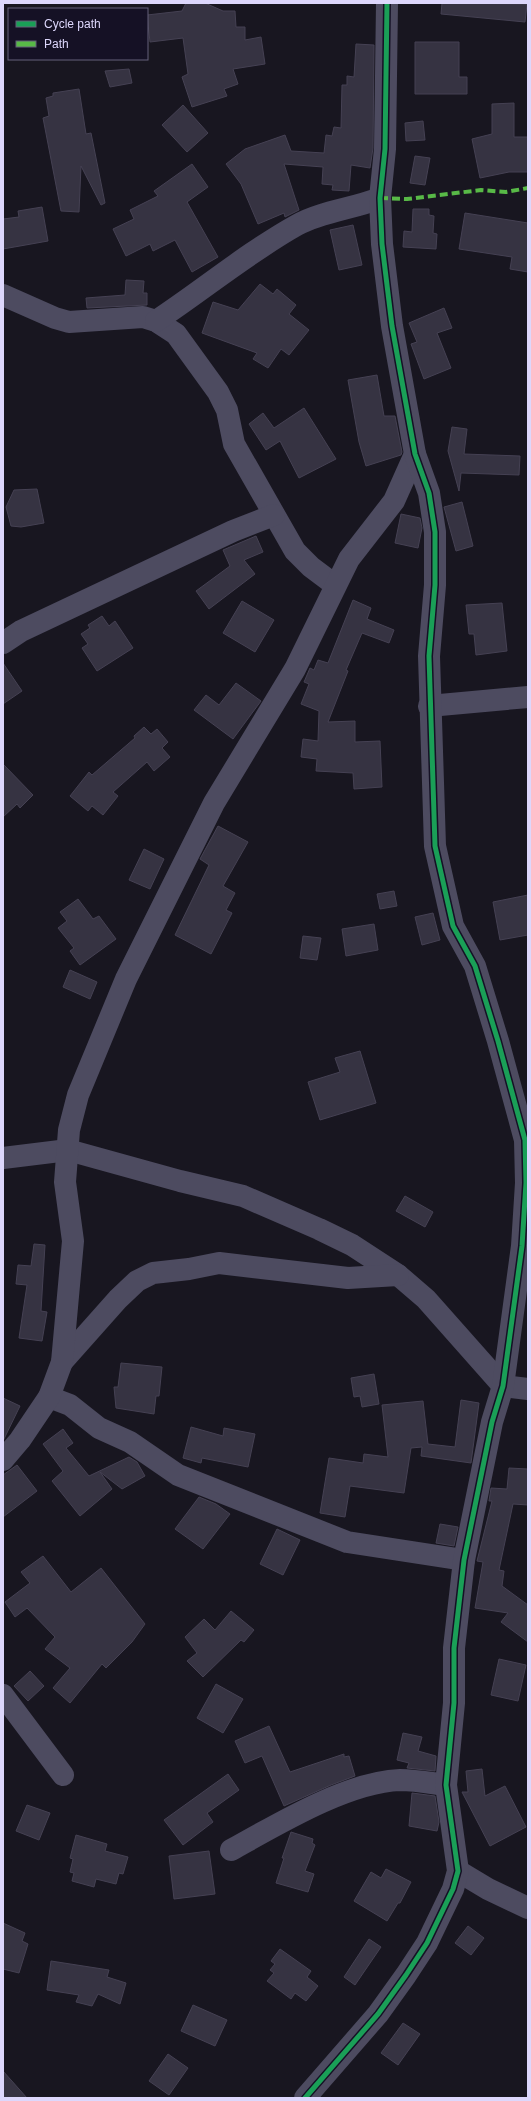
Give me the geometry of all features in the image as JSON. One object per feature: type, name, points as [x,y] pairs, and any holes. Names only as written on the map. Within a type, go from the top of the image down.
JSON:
[{"type":"street","points":[[305,2098],[378,2014],[406,1975],[427,1943],[452,1889],[458,1871],[446,1784],[454,1703],[454,1648],[464,1560],[492,1422],[502,1386],[522,1246],[526,1183],[526,1140],[520,1096],[475,966],[453,926],[443,886],[434,833],[429,706],[429,656],[435,585],[435,532],[429,493],[415,454],[392,326],[382,244],[380,198],[386,149],[387,3]]},
{"type":"street","points":[[156,320],[298,224],[338,209],[364,204],[380,198]]},
{"type":"street","points":[[3,295],[54,318],[69,322],[142,317],[156,320],[176,334],[218,392],[227,410],[234,444],[274,515],[301,558],[335,585]]},
{"type":"street","points":[[3,1460],[20,1440],[49,1397],[62,1362],[66,1338],[73,1241],[65,1182],[70,1130],[78,1095],[126,979],[214,803],[295,668],[335,585],[350,559],[394,501],[415,454]]},
{"type":"street","points":[[3,643],[21,632],[233,531],[274,515]]},
{"type":"street","points":[[429,706],[528,697]]},
{"type":"street","points":[[3,1158],[68,1150],[180,1181],[243,1196],[352,1245],[398,1275],[426,1299],[502,1386],[528,1389]]},
{"type":"street","points":[[62,1362],[118,1299],[137,1281],[153,1272],[189,1269],[219,1263],[348,1278],[398,1275]]},
{"type":"street","points":[[49,1397],[70,1405],[99,1428],[130,1442],[178,1475],[347,1542],[464,1560]]},
{"type":"street","points":[[3,1695],[63,1775]]},
{"type":"street","points":[[231,1850],[320,1802],[366,1787],[400,1780],[446,1784]]},
{"type":"street","points":[[458,1871],[528,1908]]},
{"type":"building","points":[[186,3],[205,3],[223,11],[235,11],[236,27],[245,27],[245,40],[261,37],[265,64],[233,69],[238,84],[224,89],[227,96],[192,107],[182,77],[188,74],[183,38],[150,42],[148,24],[148,15],[182,11]]},
{"type":"building","points":[[442,3],[527,4],[525,22],[441,14]]},
{"type":"building","points":[[415,42],[459,42],[459,77],[467,77],[467,94],[415,94]]},
{"type":"building","points":[[356,44],[374,45],[373,148],[370,168],[351,165],[349,191],[332,190],[333,185],[322,184],[323,167],[284,164],[299,210],[285,217],[284,213],[258,224],[241,184],[226,164],[245,149],[285,135],[291,151],[324,153],[326,135],[332,136],[334,127],[341,128],[342,85],[347,85],[347,76],[354,77]]},
{"type":"building","points":[[129,69],[132,83],[110,87],[105,71]]},
{"type":"building","points":[[79,89],[86,134],[91,133],[105,203],[101,205],[81,166],[79,212],[61,211],[43,118],[49,116],[46,98],[53,96],[53,93]]},
{"type":"building","points":[[514,103],[514,137],[528,137],[528,172],[509,172],[480,178],[472,139],[492,134],[492,104]]},
{"type":"building","points":[[183,105],[208,133],[187,152],[162,125]]},
{"type":"building","points":[[423,121],[425,140],[406,141],[405,123]]},
{"type":"building","points":[[415,156],[430,158],[425,185],[410,183]]},
{"type":"building","points":[[192,164],[208,187],[187,202],[218,257],[192,272],[175,240],[153,251],[150,244],[126,256],[113,229],[134,219],[130,210],[158,196],[154,191]]},
{"type":"building","points":[[42,207],[48,241],[3,249],[3,219],[19,217],[18,211]]},
{"type":"building","points":[[413,209],[429,209],[429,215],[434,216],[433,233],[437,234],[436,249],[403,247],[404,231],[412,232]]},
{"type":"building","points":[[465,213],[528,223],[528,272],[510,269],[512,257],[459,249]]},
{"type":"building","points":[[353,225],[362,265],[339,270],[330,230]]},
{"type":"building","points":[[126,280],[144,281],[143,293],[147,293],[147,305],[87,308],[86,298],[125,295]]},
{"type":"building","points":[[260,284],[273,294],[277,289],[296,305],[289,314],[309,330],[289,355],[281,349],[268,368],[253,359],[257,353],[202,333],[213,302],[238,310]]},
{"type":"building","points":[[444,308],[452,328],[437,333],[451,368],[424,379],[411,344],[417,342],[409,323]]},
{"type":"building","points":[[377,375],[384,416],[395,416],[402,452],[401,455],[366,466],[359,442],[348,380]]},
{"type":"building","points":[[304,408],[336,459],[299,478],[280,441],[266,450],[249,424],[263,413],[274,428]]},
{"type":"building","points":[[452,427],[467,429],[464,454],[520,456],[519,475],[461,473],[459,491],[448,451]]},
{"type":"building","points":[[37,489],[44,523],[21,527],[11,526],[6,507],[14,490]]},
{"type":"building","points":[[462,502],[473,546],[456,551],[444,507]]},
{"type":"building","points":[[401,514],[420,518],[422,528],[418,548],[395,543]]},
{"type":"building","points":[[256,536],[263,552],[244,560],[255,574],[209,609],[196,591],[230,566],[223,550]]},
{"type":"building","points":[[353,600],[371,608],[367,619],[394,630],[389,643],[362,633],[346,670],[348,671],[328,722],[355,721],[355,742],[380,741],[382,787],[354,789],[353,773],[316,771],[317,759],[301,757],[303,739],[318,741],[319,711],[301,704],[309,684],[304,682],[310,668],[314,670],[318,660],[328,663]]},
{"type":"building","points":[[242,601],[274,620],[255,652],[223,633]]},
{"type":"building","points":[[502,603],[507,651],[476,655],[474,634],[469,634],[466,605]]},
{"type":"building","points":[[102,616],[109,626],[115,621],[133,648],[97,671],[82,648],[88,644],[81,634],[90,628],[88,625]]},
{"type":"building","points":[[3,663],[22,691],[3,704]]},
{"type":"building","points":[[236,683],[261,701],[233,739],[194,710],[206,695],[219,705]]},
{"type":"building","points":[[144,727],[151,734],[157,729],[168,742],[162,748],[170,757],[154,771],[147,762],[113,792],[118,796],[103,815],[92,806],[88,811],[70,796],[89,772],[92,775],[135,738],[134,736]]},
{"type":"building","points":[[3,764],[33,795],[20,808],[17,804],[3,817]]},
{"type":"building","points":[[218,826],[248,842],[223,886],[235,893],[226,910],[232,913],[211,954],[175,935],[209,865],[200,859]]},
{"type":"building","points":[[144,849],[164,859],[150,889],[129,880]]},
{"type":"building","points":[[394,891],[397,906],[380,909],[377,894]]},
{"type":"building","points":[[528,895],[528,935],[500,940],[493,902]]},
{"type":"building","points":[[78,899],[93,919],[99,916],[116,939],[80,965],[70,951],[74,948],[58,928],[67,921],[60,912]]},
{"type":"building","points":[[433,913],[440,940],[422,945],[415,917]]},
{"type":"building","points":[[374,924],[378,950],[346,956],[342,929]]},
{"type":"building","points":[[303,936],[321,938],[317,960],[300,958]]},
{"type":"building","points":[[70,970],[97,982],[90,999],[63,987]]},
{"type":"building","points":[[360,1051],[376,1103],[320,1120],[308,1082],[340,1072],[335,1058]]},
{"type":"building","points":[[405,1196],[433,1212],[425,1227],[396,1211]]},
{"type":"building","points":[[34,1244],[45,1245],[41,1311],[47,1312],[42,1341],[19,1338],[27,1285],[16,1284],[18,1265],[31,1266]]},
{"type":"building","points":[[121,1363],[162,1367],[159,1396],[156,1396],[154,1414],[116,1408],[114,1387],[118,1387]]},
{"type":"building","points":[[374,1374],[379,1404],[362,1407],[360,1396],[354,1397],[351,1378]]},
{"type":"building","points":[[3,1398],[20,1406],[3,1441]]},
{"type":"building","points":[[461,1400],[479,1403],[471,1463],[421,1456],[422,1447],[411,1448],[404,1493],[350,1486],[345,1517],[320,1513],[329,1458],[363,1463],[364,1454],[388,1457],[382,1405],[423,1401],[428,1444],[455,1447]]},
{"type":"building","points":[[191,1427],[223,1436],[224,1428],[255,1434],[248,1467],[202,1458],[201,1463],[183,1458]]},
{"type":"building","points":[[63,1429],[73,1443],[66,1448],[89,1476],[129,1457],[137,1462],[145,1476],[122,1489],[100,1472],[112,1489],[80,1516],[52,1481],[63,1471],[43,1444]]},
{"type":"building","points":[[17,1465],[37,1491],[3,1517],[3,1475]]},
{"type":"building","points":[[509,1468],[528,1469],[528,1505],[513,1504],[499,1570],[504,1571],[502,1586],[528,1605],[528,1642],[501,1622],[508,1613],[475,1608],[483,1562],[477,1561],[492,1501],[489,1501],[491,1488],[507,1489]]},
{"type":"building","points":[[199,1497],[216,1504],[230,1514],[203,1549],[175,1529]]},
{"type":"building","points":[[440,1524],[458,1527],[454,1546],[436,1543]]},
{"type":"building","points":[[277,1529],[300,1540],[283,1575],[260,1564]]},
{"type":"building","points":[[43,1556],[71,1592],[101,1568],[145,1624],[132,1642],[106,1668],[102,1664],[70,1703],[53,1688],[70,1668],[45,1649],[55,1637],[27,1608],[15,1617],[5,1602],[30,1583],[21,1572]]},
{"type":"building","points":[[231,1611],[254,1630],[244,1642],[241,1640],[203,1677],[187,1661],[197,1653],[185,1637],[204,1619],[215,1630]]},
{"type":"building","points":[[499,1659],[526,1665],[518,1701],[491,1695]]},
{"type":"building","points":[[30,1671],[44,1686],[28,1701],[14,1686]]},
{"type":"building","points":[[216,1684],[243,1699],[223,1733],[197,1718]]},
{"type":"building","points":[[269,1726],[290,1772],[344,1754],[344,1757],[349,1756],[355,1776],[284,1806],[262,1756],[245,1763],[235,1741]]},
{"type":"building","points":[[403,1733],[422,1737],[418,1751],[436,1756],[435,1771],[407,1768],[409,1763],[397,1760]]},
{"type":"building","points":[[482,1769],[485,1796],[505,1786],[526,1827],[490,1846],[462,1792],[468,1792],[466,1771]]},
{"type":"building","points":[[228,1774],[239,1790],[207,1813],[213,1822],[183,1845],[164,1820]]},
{"type":"building","points":[[412,1793],[435,1796],[439,1822],[437,1831],[409,1826]]},
{"type":"building","points":[[27,1805],[50,1813],[39,1840],[16,1831]]},
{"type":"building","points":[[291,1832],[313,1839],[312,1843],[315,1845],[305,1871],[314,1874],[308,1892],[276,1883],[284,1858],[282,1858]]},
{"type":"building","points":[[76,1835],[107,1844],[105,1851],[128,1857],[123,1874],[119,1873],[116,1884],[96,1879],[94,1887],[72,1881],[74,1873],[70,1872],[73,1859],[70,1858]]},
{"type":"building","points":[[209,1851],[215,1894],[174,1899],[169,1856]]},
{"type":"building","points":[[386,1869],[411,1882],[400,1903],[398,1903],[387,1921],[354,1901],[371,1872],[381,1878]]},
{"type":"building","points":[[3,1923],[25,1933],[22,1941],[28,1944],[19,1973],[3,1969]]},
{"type":"building","points":[[468,1926],[484,1938],[471,1955],[455,1943]]},
{"type":"building","points":[[369,1939],[381,1947],[355,1985],[344,1977]]},
{"type":"building","points":[[280,1949],[311,1971],[307,1977],[318,1986],[306,2001],[295,1993],[291,1999],[267,1981],[274,1973],[270,1970],[275,1964],[271,1961]]},
{"type":"building","points":[[51,1961],[109,1970],[107,1977],[126,1983],[120,2004],[98,1994],[92,2006],[76,2002],[79,1995],[47,1990]]},
{"type":"building","points":[[193,2005],[227,2020],[215,2046],[181,2031]]},
{"type":"building","points":[[403,2023],[420,2034],[398,2065],[381,2053]]},
{"type":"building","points":[[168,2054],[188,2068],[169,2095],[149,2081]]},
{"type":"building","points":[[3,2071],[27,2098],[3,2098]]},
{"type":"marked path","points":[[380,198],[407,199],[481,190],[506,192],[528,188]]},
{"type":"cycle path","points":[[305,2098],[378,2014],[406,1975],[427,1943],[453,1889],[458,1871],[446,1785],[454,1703],[454,1648],[464,1560],[492,1422],[503,1386],[522,1246],[526,1183],[525,1140],[498,1041],[475,966],[453,926],[435,846],[429,656],[435,585],[435,532],[429,493],[415,454],[392,326],[382,244],[380,198],[385,149],[387,3]]}]
